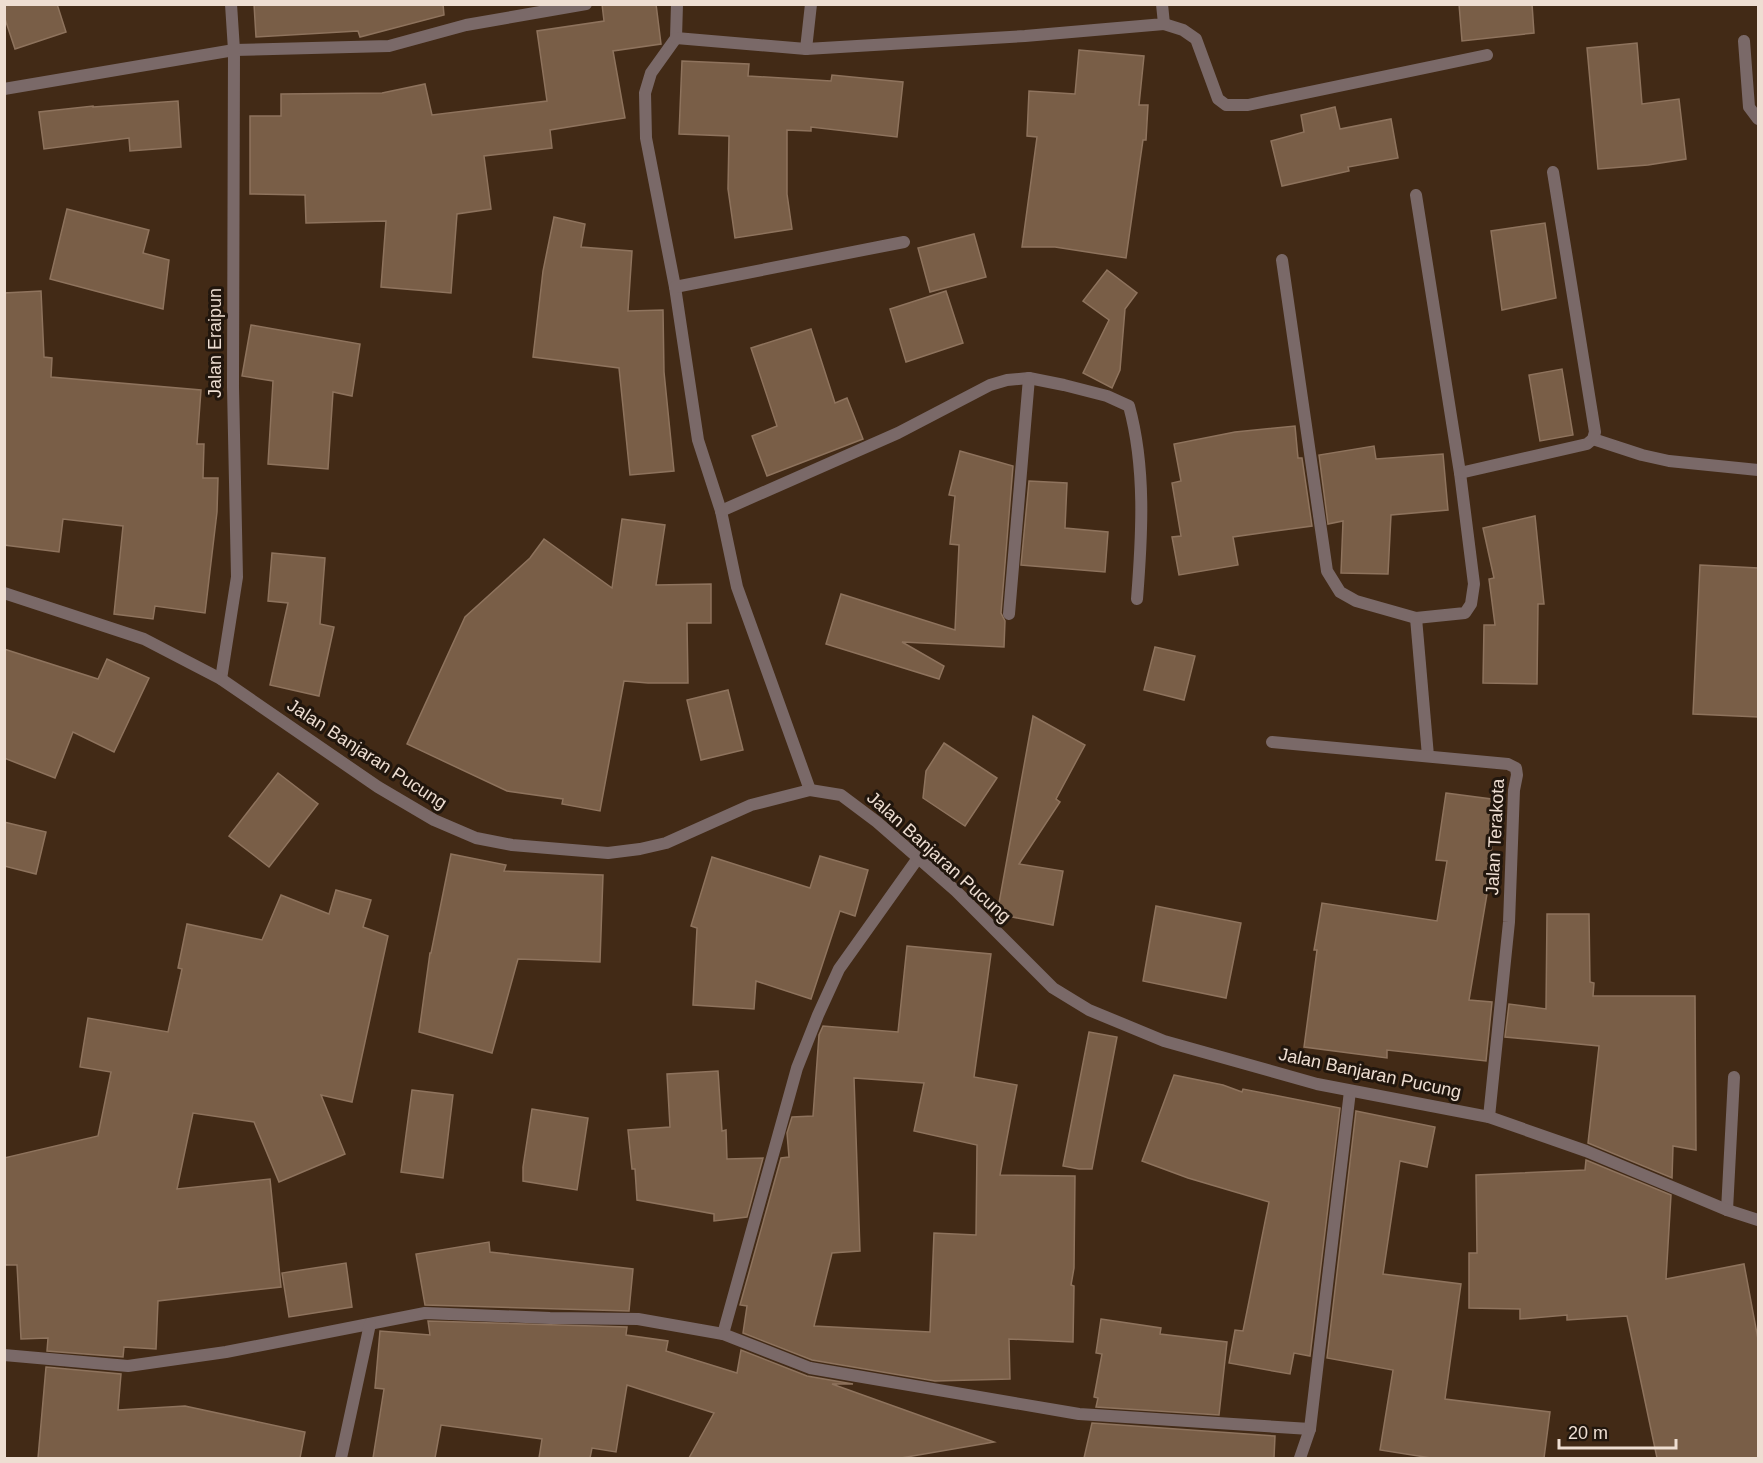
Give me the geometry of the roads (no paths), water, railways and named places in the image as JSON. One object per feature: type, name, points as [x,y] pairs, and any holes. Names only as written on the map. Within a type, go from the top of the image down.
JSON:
[{"type":"street","name":"Jalan Eraipun","points":[[221,679],[237,577],[233,387],[234,50],[231,4]]},
{"type":"street","points":[[4,89],[234,50],[389,46],[466,25],[586,4]]},
{"type":"street","points":[[677,4],[676,38],[651,73],[645,93],[646,138],[675,287],[698,440],[721,511],[737,587],[810,790]]},
{"type":"street","points":[[806,49],[811,4]]},
{"type":"street","points":[[1162,4],[1164,24]]},
{"type":"street","points":[[676,38],[806,49],[1025,36],[1164,24],[1183,30],[1196,39],[1218,99],[1226,105],[1248,105],[1487,55]]},
{"type":"street","points":[[1744,41],[1749,107],[1758,119]]},
{"type":"street","points":[[1460,473],[1587,444],[1593,439],[1595,432],[1553,172]]},
{"type":"street","points":[[1282,260],[1327,571],[1340,592],[1356,601],[1416,618],[1465,613],[1471,604],[1474,584],[1460,473],[1416,195]]},
{"type":"street","points":[[675,287],[904,242]]},
{"type":"street","points":[[721,511],[898,433],[990,385],[1007,380],[1029,378],[1107,396],[1129,406],[1137,435],[1140,469],[1141,548],[1137,599]]},
{"type":"street","points":[[1009,614],[1029,378]]},
{"type":"street","points":[[1593,439],[1669,461],[1758,470]]},
{"type":"street","name":"Jalan Banjaran Pucung","points":[[4,593],[144,639],[221,679],[378,787],[434,820],[476,838],[512,845],[608,853],[666,843],[751,805],[810,790],[841,795],[877,822],[956,891],[1053,988],[1089,1010],[1164,1041],[1317,1084],[1489,1117],[1586,1151],[1727,1210],[1758,1220]]},
{"type":"street","points":[[1416,618],[1428,756]]},
{"type":"street","name":"Jalan Terakota","points":[[1272,742],[1508,764],[1516,768],[1509,922],[1489,1117]]},
{"type":"street","points":[[723,1334],[797,1068],[818,1015],[839,969],[918,858]]},
{"type":"street","points":[[1727,1210],[1734,1077]]},
{"type":"street","points":[[1300,1458],[1310,1429],[1350,1091]]},
{"type":"street","points":[[4,1355],[128,1366],[226,1352],[425,1313],[638,1319],[723,1334],[810,1368],[1079,1414],[1310,1429]]},
{"type":"street","points":[[341,1458],[370,1324]]}]
